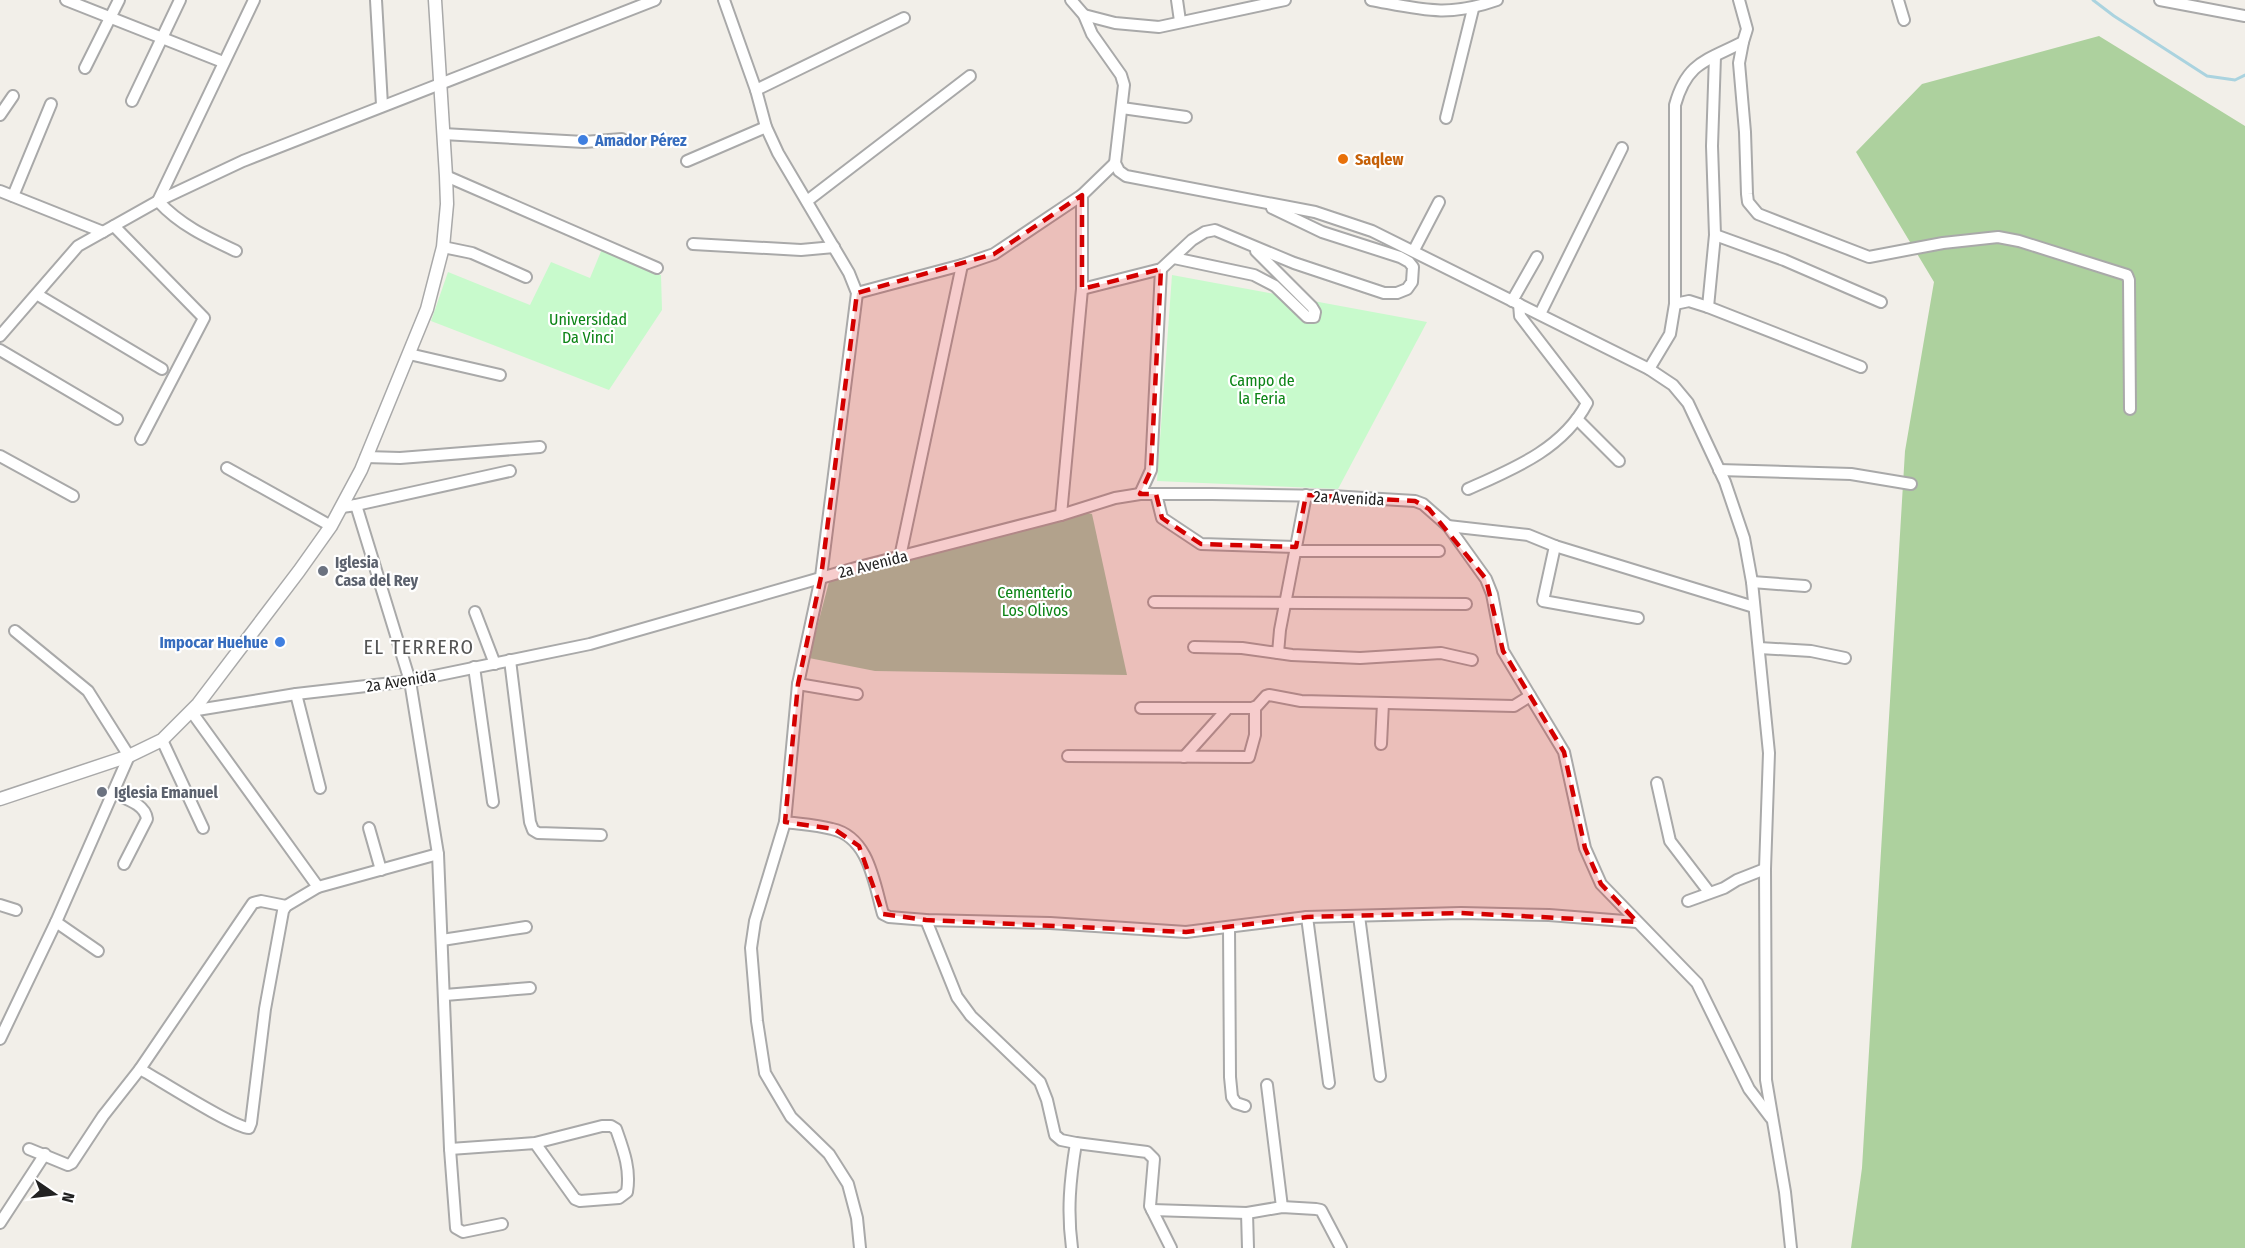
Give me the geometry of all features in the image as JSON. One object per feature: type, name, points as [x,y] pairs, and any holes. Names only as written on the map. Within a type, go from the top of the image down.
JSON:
[{"type":"street","points":[[66,0],[223,62]]},
{"type":"street","points":[[85,68],[119,0]]},
{"type":"street","points":[[132,101],[180,0]]},
{"type":"street","points":[[158,201],[254,0]]},
{"type":"street","points":[[376,0],[382,105]]},
{"type":"street","points":[[0,799],[129,756],[162,740],[191,711],[292,580],[342,507],[366,457],[427,309],[443,247],[447,204],[435,0]]},
{"type":"street","points":[[0,336],[38,295],[78,246],[158,201],[243,161],[655,0]]},
{"type":"street","points":[[724,0],[756,90],[766,127],[778,153],[849,273],[857,293],[822,577],[798,684],[785,822],[755,921],[751,948],[756,1021],[765,1073],[790,1117],[829,1154],[848,1184],[857,1218],[860,1248]]},
{"type":"street","points":[[1071,0],[1084,15],[1092,34],[1121,75],[1124,85],[1115,163],[1119,171],[1126,176],[1256,199],[1324,215],[1372,231],[1649,369],[1673,385],[1688,403],[1719,470],[1744,538],[1752,582],[1769,753],[1765,869],[1766,1080],[1785,1192],[1791,1248]]},
{"type":"street","points":[[1178,0],[1180,21]]},
{"type":"street","points":[[1084,15],[1115,23],[1159,27],[1285,0]]},
{"type":"street","points":[[1371,0],[1420,10],[1445,12],[1473,9],[1497,0]]},
{"type":"street","points":[[1738,0],[1747,29],[1739,63],[1747,194],[1748,202],[1758,213],[1869,257],[1943,243],[1998,237],[2019,241],[2127,275],[2130,410]]},
{"type":"street","points":[[1898,0],[1904,20]]},
{"type":"street","points":[[2160,0],[2245,16]]},
{"type":"street","points":[[1446,118],[1473,9]]},
{"type":"street","points":[[756,90],[904,18]]},
{"type":"street","points":[[1649,369],[1670,334],[1675,304],[1675,105],[1684,79],[1692,69],[1743,42]]},
{"type":"street","points":[[1708,307],[1715,235],[1712,146],[1715,56]]},
{"type":"street","points":[[807,201],[970,76]]},
{"type":"street","points":[[0,115],[13,96]]},
{"type":"street","points":[[13,196],[51,104]]},
{"type":"street","points":[[1122,108],[1186,117]]},
{"type":"street","points":[[687,160],[766,127]]},
{"type":"street","points":[[443,134],[585,142],[622,139]]},
{"type":"street","points":[[1540,314],[1622,148]]},
{"type":"street","points":[[857,293],[994,255],[1082,195],[1115,163]]},
{"type":"street","points":[[446,176],[657,268]]},
{"type":"street","points":[[0,191],[103,232]]},
{"type":"street","points":[[1061,515],[1082,289],[1082,195]]},
{"type":"street","points":[[1082,289],[1161,269],[1192,240],[1204,232],[1215,230],[1294,263],[1384,293],[1397,293],[1407,288],[1412,282],[1413,267],[1400,256],[1322,232],[1256,199]]},
{"type":"street","points":[[158,201],[168,213],[185,226],[236,251]]},
{"type":"street","points":[[1414,250],[1439,202]]},
{"type":"street","points":[[114,226],[204,318],[141,439]]},
{"type":"street","points":[[1715,235],[1784,260],[1881,302]]},
{"type":"street","points":[[693,244],[801,250],[834,248]]},
{"type":"street","points":[[1174,258],[1254,275],[1275,286],[1307,317],[1314,317],[1315,312],[1312,307],[1249,245]]},
{"type":"street","points":[[443,247],[472,253],[526,277]]},
{"type":"street","points":[[1468,489],[1524,464],[1550,445],[1577,419],[1587,400],[1520,316],[1515,303],[1537,257]]},
{"type":"street","points":[[900,557],[962,265]]},
{"type":"street","points":[[1140,494],[1151,470],[1161,269]]},
{"type":"street","points":[[38,295],[162,369]]},
{"type":"street","points":[[1675,304],[1689,301],[1708,307],[1861,367]]},
{"type":"street","points":[[0,350],[117,419]]},
{"type":"street","points":[[409,354],[500,375]]},
{"type":"street","points":[[1577,419],[1619,461]]},
{"type":"street","points":[[366,457],[400,458],[540,447]]},
{"type":"street","points":[[0,456],[73,496]]},
{"type":"street","points":[[227,468],[331,526]]},
{"type":"street","points":[[1719,470],[1851,474],[1911,484]]},
{"type":"street","points":[[342,507],[510,471]]},
{"type":"street","name":"2a Avenida","points":[[191,711],[296,694],[410,681],[590,644],[822,577],[1061,515],[1115,498],[1140,494],[1306,495],[1415,501],[1423,504],[1448,526],[1486,579],[1492,594],[1503,651],[1564,752],[1585,848],[1601,884],[1697,983],[1749,1089],[1771,1118]]},
{"type":"street","points":[[1156,494],[1162,518],[1201,544],[1296,549],[1439,551]]},
{"type":"street","points":[[1278,653],[1285,603],[1306,495]]},
{"type":"street","points":[[356,505],[410,681],[438,854],[450,1149],[456,1227],[463,1232],[502,1224]]},
{"type":"street","points":[[1448,526],[1528,535],[1555,546],[1754,607]]},
{"type":"street","points":[[1555,546],[1543,601],[1638,618]]},
{"type":"street","points":[[1752,582],[1805,586]]},
{"type":"street","points":[[1154,602],[1466,604]]},
{"type":"street","points":[[475,612],[495,664]]},
{"type":"street","points":[[15,631],[88,691],[129,756]]},
{"type":"street","points":[[1194,647],[1242,648],[1278,653],[1360,658],[1441,653],[1472,660]]},
{"type":"street","points":[[1759,648],[1802,650],[1845,658]]},
{"type":"street","points":[[510,660],[530,822],[533,830],[537,833],[601,835]]},
{"type":"street","points":[[474,667],[493,802]]},
{"type":"street","points":[[798,684],[857,694]]},
{"type":"street","points":[[296,694],[320,788]]},
{"type":"street","points":[[1068,756],[1232,759],[1249,757],[1256,735],[1255,708],[1269,695],[1301,701],[1514,706],[1530,696]]},
{"type":"street","points":[[1381,744],[1383,703]]},
{"type":"street","points":[[1141,708],[1255,708]]},
{"type":"street","points":[[1184,757],[1228,708]]},
{"type":"street","points":[[191,711],[318,887]]},
{"type":"street","points":[[162,740],[203,828]]},
{"type":"street","points":[[0,1039],[56,922],[129,756]]},
{"type":"street","points":[[1657,783],[1670,842],[1708,892]]},
{"type":"street","points":[[113,793],[142,807],[146,812],[147,819],[124,864]]},
{"type":"street","points":[[785,822],[834,829],[859,846],[868,862],[883,914],[889,917],[1050,923],[1186,932],[1307,917],[1461,913],[1549,915],[1637,922]]},
{"type":"street","points":[[369,828],[381,870]]},
{"type":"street","points":[[140,1069],[228,1120],[243,1128],[249,1128],[265,1009],[283,911],[286,906],[318,887],[438,854]]},
{"type":"street","points":[[1688,901],[1724,888],[1765,869]]},
{"type":"street","points":[[29,1149],[68,1165],[72,1163],[103,1116],[140,1069],[253,903],[261,901],[286,906]]},
{"type":"street","points":[[0,904],[16,910]]},
{"type":"street","points":[[1359,916],[1380,1076]]},
{"type":"street","points":[[1307,917],[1329,1083]]},
{"type":"street","points":[[926,920],[957,997],[971,1016],[1040,1082],[1047,1100],[1055,1135],[1061,1140],[1076,1143],[1151,1154],[1154,1159],[1149,1201],[1171,1248]]},
{"type":"street","points":[[56,922],[98,951]]},
{"type":"street","points":[[442,940],[526,927]]},
{"type":"street","points":[[1229,927],[1230,1077],[1232,1097],[1236,1103],[1245,1106]]},
{"type":"street","points":[[445,995],[530,988]]},
{"type":"street","points":[[1267,1085],[1282,1207]]},
{"type":"street","points":[[450,1149],[535,1143],[611,1126],[616,1129],[626,1159],[629,1181],[627,1192],[619,1198],[580,1201],[575,1199],[535,1143]]},
{"type":"street","points":[[1072,1248],[1068,1220],[1076,1143]]},
{"type":"street","points":[[0,1223],[45,1155]]},
{"type":"street","points":[[1152,1210],[1247,1213],[1282,1207],[1321,1210],[1341,1248]]},
{"type":"street","points":[[1247,1213],[1248,1248]]},
{"type":"highlighted area","points":[[1082,195],[1082,289],[1161,269],[1151,470],[1140,494],[1156,494],[1162,518],[1201,544],[1296,547],[1306,495],[1415,501],[1429,509],[1486,579],[1503,651],[1564,752],[1585,848],[1601,884],[1637,922],[1461,913],[1307,917],[1186,932],[926,920],[883,914],[859,846],[834,829],[785,822],[798,684],[821,577],[857,293],[994,254]]},
{"type":"green space","points":[[2099,36],[2245,126],[2245,1248],[1851,1248],[1862,1168],[1905,451],[1934,282],[1856,152],[1922,84]]},
{"type":"green space","name":"Universidad Da Vinci","points":[[602,249],[661,275],[662,310],[609,390],[431,321],[448,272],[530,305],[551,262],[590,278]]},
{"type":"green space","name":"Campo de la Feria","points":[[1172,275],[1427,322],[1338,489],[1157,481]]},
{"type":"green space","name":"Cementerio Los Olivos","points":[[1088,513],[1092,514],[1127,675],[875,671],[809,658],[830,578]]},
{"type":"waterway","points":[[2093,0],[2207,76],[2235,80],[2245,75]]},
{"type":"place","name":"Amador Pérez","points":[[583,140]]},
{"type":"place","name":"Saqlew","points":[[1343,159]]},
{"type":"place","name":"Iglesia Casa del Rey","points":[[323,571]]},
{"type":"place","name":"Impocar Huehue","points":[[280,642]]},
{"type":"place","name":"Iglesia Emanuel","points":[[102,792]]},
{"type":"district","name":"EL TERRERO","points":[[419,647]]}]
